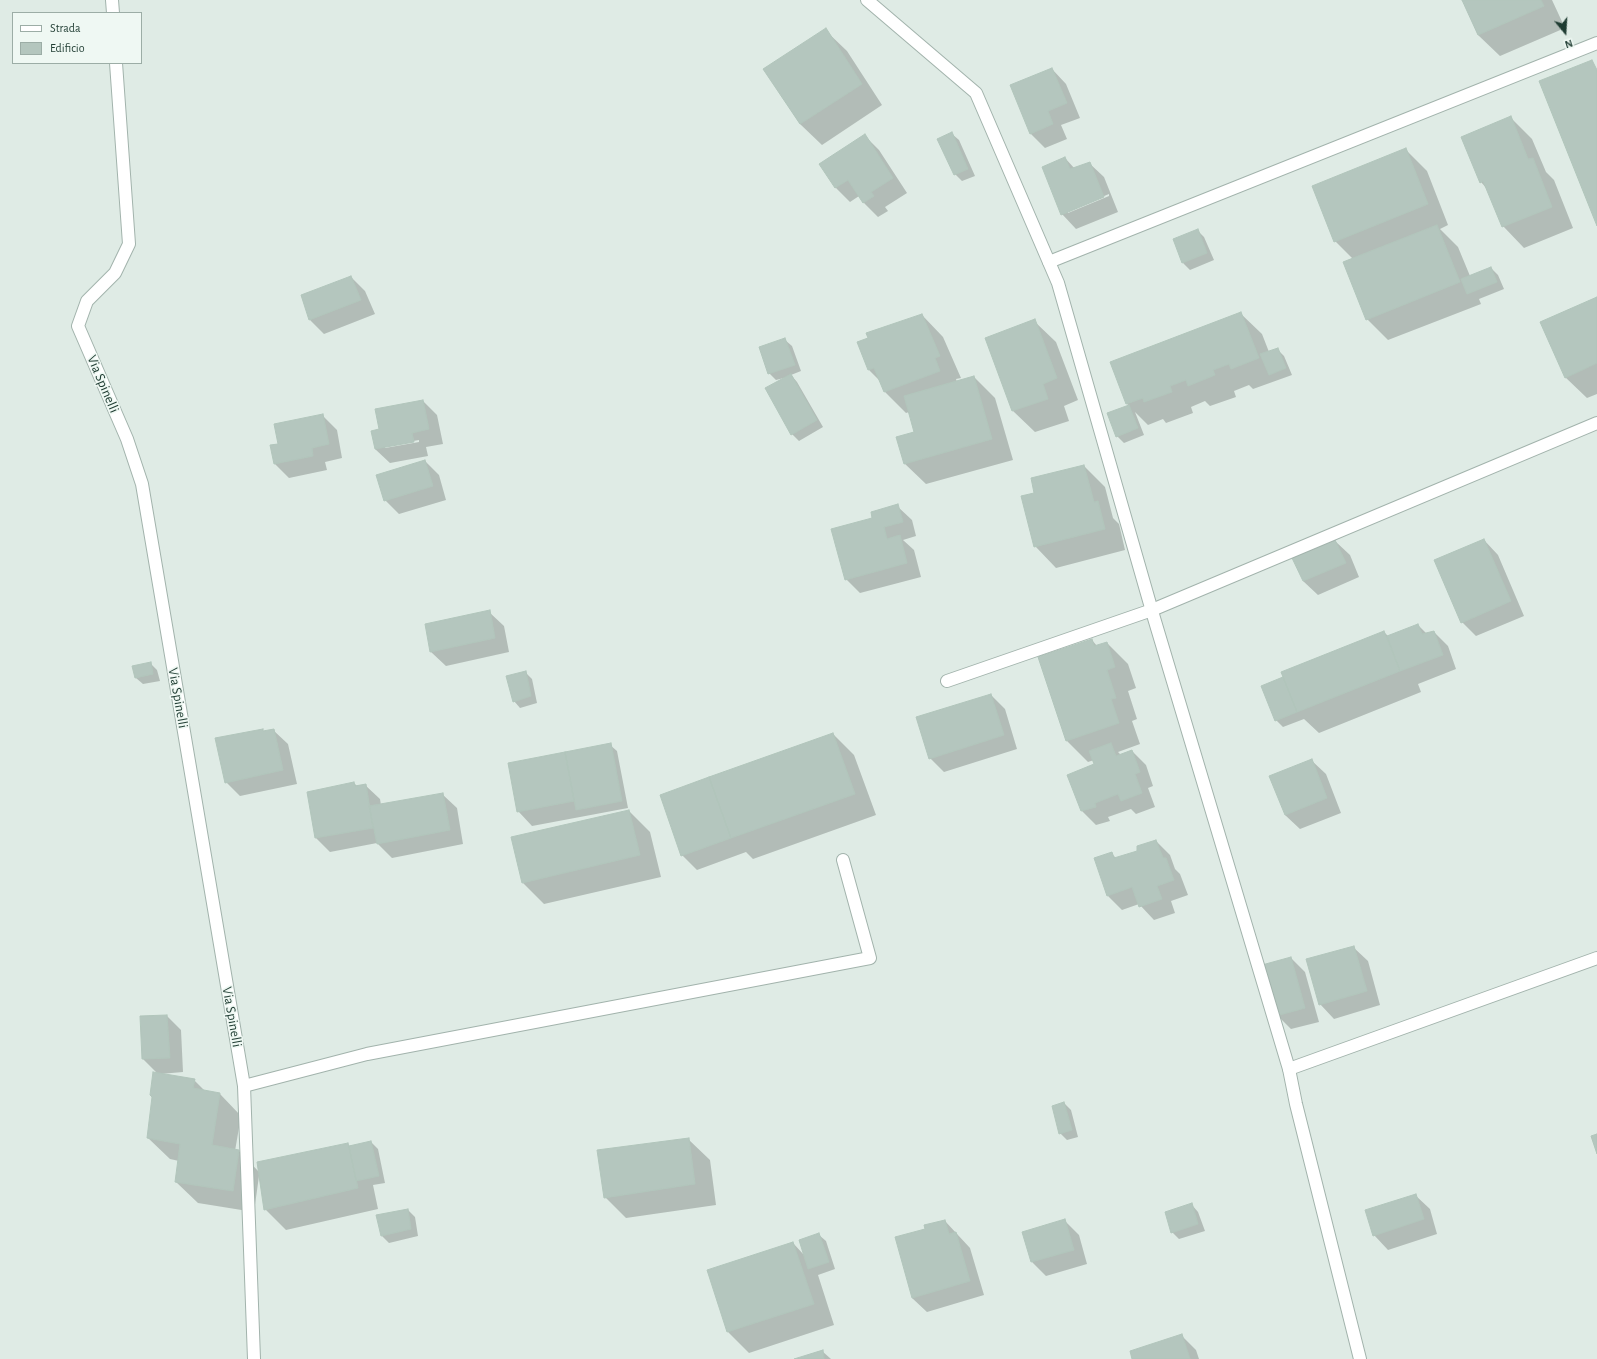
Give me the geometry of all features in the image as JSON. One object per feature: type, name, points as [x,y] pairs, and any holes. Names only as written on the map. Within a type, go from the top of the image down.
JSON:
[{"type":"street","points":[[112,0],[113,12]]},
{"type":"street","points":[[867,0],[976,93],[1058,283],[1152,610],[1289,1069],[1296,1104],[1360,1359]]},
{"type":"street","points":[[1049,262],[1597,43]]},
{"type":"street","name":"Via Spinelli","points":[[116,64],[129,244],[115,272],[87,301],[78,326],[127,439],[142,484],[244,1086],[254,1359]]},
{"type":"street","points":[[947,682],[1152,610],[1597,423]]},
{"type":"street","points":[[244,1086],[367,1054],[870,958],[842,860]]},
{"type":"street","points":[[1289,1069],[1597,958]]},
{"type":"building","points":[[1462,0],[1541,0],[1544,6],[1478,35]]},
{"type":"building","points":[[826,28],[862,84],[800,124],[763,69]]},
{"type":"building","points":[[1592,60],[1597,70],[1597,226],[1539,81]]},
{"type":"building","points":[[1052,68],[1067,103],[1048,111],[1053,124],[1030,134],[1010,85]]},
{"type":"building","points":[[1511,116],[1528,159],[1533,158],[1552,207],[1502,227],[1483,181],[1480,183],[1461,137]]},
{"type":"building","points":[[952,132],[968,169],[954,175],[937,139]]},
{"type":"building","points":[[865,134],[893,178],[871,192],[874,196],[863,203],[848,180],[835,188],[819,164]]},
{"type":"building","points":[[1406,148],[1428,204],[1334,242],[1312,186]]},
{"type":"building","points":[[1065,157],[1070,169],[1090,162],[1104,197],[1061,215],[1042,167]]},
{"type":"building","points":[[1437,225],[1460,282],[1366,320],[1343,262]]},
{"type":"building","points":[[1198,229],[1207,253],[1182,263],[1173,239]]},
{"type":"building","points":[[1491,267],[1497,282],[1467,294],[1461,279]]},
{"type":"building","points":[[351,276],[361,300],[309,320],[301,295]]},
{"type":"building","points":[[1597,297],[1597,363],[1565,378],[1540,322]]},
{"type":"building","points":[[1241,312],[1259,358],[1231,369],[1229,364],[1213,370],[1215,375],[1188,386],[1186,380],[1170,386],[1172,392],[1144,402],[1143,398],[1126,404],[1110,362]]},
{"type":"building","points":[[922,314],[940,356],[935,358],[940,371],[884,392],[874,368],[868,370],[857,342],[868,338],[866,333]]},
{"type":"building","points":[[1035,319],[1057,378],[1043,384],[1048,399],[1012,411],[985,338]]},
{"type":"building","points":[[785,338],[795,365],[768,374],[759,347]]},
{"type":"building","points":[[1278,348],[1286,368],[1269,375],[1260,354]]},
{"type":"building","points":[[791,374],[817,420],[791,435],[765,388]]},
{"type":"building","points":[[974,376],[992,439],[904,464],[896,437],[914,432],[904,396]]},
{"type":"building","points":[[423,400],[429,429],[412,433],[414,442],[375,449],[371,431],[379,429],[375,409]]},
{"type":"building","points":[[1129,405],[1138,428],[1116,437],[1107,413]]},
{"type":"building","points":[[323,414],[329,444],[312,448],[313,456],[274,464],[270,445],[278,444],[274,424]]},
{"type":"building","points":[[425,460],[433,486],[384,501],[376,475]]},
{"type":"building","points":[[1084,465],[1094,502],[1098,501],[1105,529],[1034,547],[1021,496],[1034,493],[1031,478]]},
{"type":"building","points":[[898,504],[903,522],[884,527],[887,539],[900,535],[907,563],[845,580],[831,529],[872,518],[871,512]]},
{"type":"building","points":[[1484,539],[1511,601],[1461,623],[1434,560]]},
{"type":"building","points":[[1335,540],[1346,563],[1303,581],[1292,558]]},
{"type":"building","points":[[490,610],[495,638],[430,652],[425,624]]},
{"type":"building","points":[[1418,624],[1422,634],[1434,631],[1443,655],[1400,671],[1387,636]]},
{"type":"building","points":[[1384,631],[1400,671],[1297,712],[1281,672]]},
{"type":"building","points":[[1092,639],[1094,646],[1107,642],[1115,667],[1107,670],[1116,698],[1111,699],[1119,723],[1066,741],[1038,657]]},
{"type":"building","points":[[151,662],[153,674],[135,678],[132,666]]},
{"type":"building","points":[[526,671],[531,696],[513,702],[506,676]]},
{"type":"building","points":[[1283,677],[1297,712],[1275,721],[1261,686]]},
{"type":"building","points":[[991,694],[1004,735],[929,759],[916,717]]},
{"type":"building","points":[[263,729],[263,731],[274,729],[283,770],[225,783],[215,738]]},
{"type":"building","points":[[833,733],[855,794],[731,838],[709,777]]},
{"type":"building","points":[[611,743],[622,801],[576,810],[565,752]]},
{"type":"building","points":[[1111,743],[1116,756],[1132,750],[1140,772],[1135,774],[1142,793],[1121,801],[1118,794],[1095,803],[1096,807],[1081,811],[1067,775],[1094,764],[1089,751]]},
{"type":"building","points":[[565,752],[574,801],[517,812],[508,763]]},
{"type":"building","points":[[1312,759],[1327,798],[1285,815],[1269,776]]},
{"type":"building","points":[[709,777],[731,838],[681,856],[660,795]]},
{"type":"building","points":[[354,782],[355,786],[366,784],[373,828],[315,838],[307,792]]},
{"type":"building","points":[[443,793],[450,830],[377,844],[369,806]]},
{"type":"building","points":[[629,810],[640,855],[522,883],[511,837]]},
{"type":"building","points":[[1156,840],[1163,858],[1166,858],[1174,880],[1157,886],[1162,899],[1139,907],[1132,887],[1107,896],[1094,858],[1112,852],[1114,858],[1137,851],[1137,846]]},
{"type":"building","points":[[1354,946],[1367,991],[1319,1005],[1306,959]]},
{"type":"building","points":[[1291,957],[1305,1008],[1276,1016],[1262,965]]},
{"type":"building","points":[[167,1015],[170,1058],[142,1059],[140,1016]]},
{"type":"building","points":[[153,1072],[195,1079],[193,1088],[220,1093],[212,1145],[239,1150],[233,1191],[175,1182],[180,1144],[147,1138],[152,1097],[150,1095]]},
{"type":"building","points":[[1064,1102],[1072,1130],[1059,1134],[1052,1106]]},
{"type":"building","points":[[1597,1134],[1597,1154],[1591,1136]]},
{"type":"building","points":[[689,1138],[695,1184],[604,1198],[597,1150]]},
{"type":"building","points":[[371,1141],[379,1176],[356,1181],[349,1146]]},
{"type":"building","points":[[348,1143],[358,1188],[264,1210],[257,1162]]},
{"type":"building","points":[[1416,1194],[1424,1219],[1373,1236],[1365,1210]]},
{"type":"building","points":[[1192,1203],[1198,1224],[1171,1233],[1165,1212]]},
{"type":"building","points":[[408,1209],[411,1229],[381,1236],[376,1215]]},
{"type":"building","points":[[1065,1219],[1074,1250],[1031,1262],[1022,1232]]},
{"type":"building","points":[[945,1220],[949,1234],[956,1232],[970,1281],[912,1298],[895,1237],[925,1229],[924,1225]]},
{"type":"building","points":[[819,1233],[829,1262],[808,1269],[799,1240]]},
{"type":"building","points":[[793,1242],[814,1304],[727,1332],[707,1270]]},
{"type":"building","points":[[1182,1334],[1190,1359],[1132,1359],[1130,1351]]},
{"type":"building","points":[[823,1350],[824,1359],[794,1359]]}]
